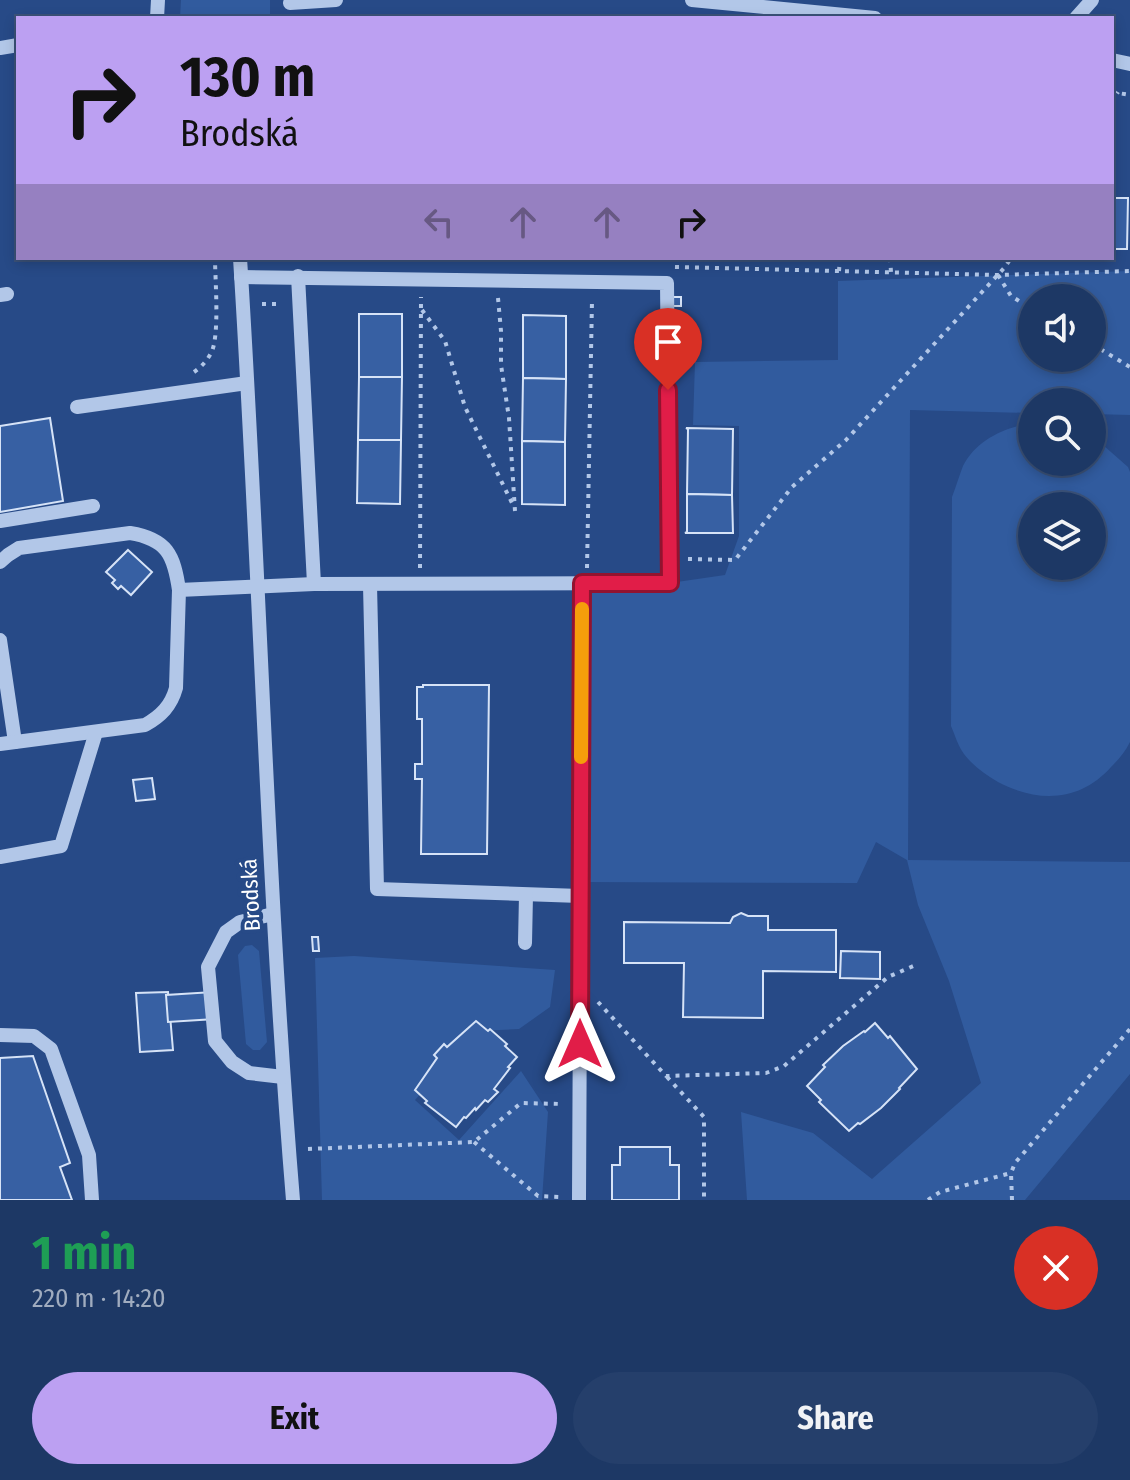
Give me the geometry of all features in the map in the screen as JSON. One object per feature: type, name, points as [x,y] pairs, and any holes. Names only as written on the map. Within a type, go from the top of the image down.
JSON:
[{"type":"street","points":[[290,7],[336,0]]},
{"type":"street","points":[[694,0],[855,16]]},
{"type":"street","points":[[1078,16],[1092,0]]},
{"type":"street","name":"Brodská","points":[[240,260],[273,914],[293,1200]]},
{"type":"street","points":[[298,276],[314,584]]},
{"type":"street","points":[[179,590],[314,584],[670,583],[667,283],[241,277]]},
{"type":"street","points":[[77,407],[247,383]]},
{"type":"street","points":[[0,521],[93,506]]},
{"type":"street","points":[[0,562],[19,548],[130,533],[160,543],[176,567],[179,590],[173,699],[157,718],[145,725],[8,743],[0,640]]},
{"type":"street","points":[[579,1199],[584,583]]},
{"type":"street","points":[[370,585],[377,889],[580,896]]},
{"type":"street","points":[[0,857],[61,846],[96,732]]},
{"type":"street","points":[[525,943],[526,895]]},
{"type":"street","points":[[273,914],[240,922],[226,932],[208,967],[215,1041],[232,1062],[249,1073],[283,1077]]},
{"type":"street","points":[[0,1035],[34,1036],[51,1049],[89,1155],[92,1200]]},
{"type":"path","points":[[1115,92],[1130,95]]},
{"type":"path","points":[[186,377],[202,366],[213,351],[215,260]]},
{"type":"path","points":[[839,271],[840,260]]},
{"type":"path","points":[[890,260],[891,272]]},
{"type":"path","points":[[669,558],[735,560],[792,487],[846,440],[1009,260]]},
{"type":"path","points":[[672,267],[998,275],[1130,271]]},
{"type":"path","points":[[998,275],[1011,296],[1018,300]]},
{"type":"path","points":[[420,584],[421,279]]},
{"type":"path","points":[[421,308],[445,341],[465,407],[515,511],[496,280]]},
{"type":"path","points":[[584,583],[592,282]]},
{"type":"path","points":[[1106,352],[1130,367]]},
{"type":"path","points":[[666,1076],[766,1073],[784,1066],[888,977],[918,964]]},
{"type":"path","points":[[580,983],[704,1117],[704,1200]]},
{"type":"path","points":[[1012,1200],[1011,1173],[1015,1163],[1130,1029]]},
{"type":"path","points":[[308,1149],[474,1142],[521,1103],[579,1104]]},
{"type":"path","points":[[474,1142],[538,1196],[579,1199]]},
{"type":"path","points":[[928,1200],[940,1192],[1011,1173]]},
{"type":"shaded area","points":[[181,0],[270,0],[270,16],[180,16]]},
{"type":"shaded area","points":[[1130,271],[1130,415],[1106,414],[1106,388],[1018,388],[1018,413],[910,410],[908,860],[1130,862],[1130,1074],[1025,1200],[747,1200],[741,1112],[813,1133],[872,1179],[981,1083],[949,981],[918,905],[907,860],[876,842],[857,883],[581,882],[582,583],[670,583],[725,575],[739,536],[739,426],[693,425],[695,362],[838,360],[838,281]]},
{"type":"shaded area","points":[[1018,426],[1018,476],[1106,476],[1106,448],[1130,472],[1130,742],[1099,779],[1072,793],[1058,796],[1028,793],[998,782],[964,754],[951,726],[952,497],[963,466],[975,449],[1002,432]]},
{"type":"shaded area","points":[[252,945],[259,951],[267,1042],[260,1050],[253,1050],[246,1044],[238,955],[245,946]]},
{"type":"shaded area","points":[[354,956],[555,970],[550,1007],[519,1029],[477,1031],[415,1100],[459,1140],[521,1071],[548,1112],[542,1200],[322,1200],[315,958]]},
{"type":"building","points":[[1114,198],[1128,198],[1127,249],[1114,249]]},
{"type":"building","points":[[670,297],[681,297],[681,306],[670,306]]},
{"type":"building","points":[[359,314],[402,314],[402,377],[359,377]]},
{"type":"building","points":[[523,315],[566,316],[566,379],[523,378]]},
{"type":"building","points":[[359,377],[402,377],[401,440],[358,440]]},
{"type":"building","points":[[523,378],[566,379],[565,442],[522,441]]},
{"type":"building","points":[[50,418],[63,501],[0,512],[0,426]]},
{"type":"building","points":[[686,428],[733,429],[732,495],[687,494]]},
{"type":"building","points":[[358,440],[401,440],[400,504],[357,503]]},
{"type":"building","points":[[522,441],[565,442],[565,505],[522,504]]},
{"type":"building","points":[[687,494],[732,495],[733,533],[685,533]]},
{"type":"building","points":[[128,550],[152,572],[131,595],[121,586],[118,589],[112,583],[115,580],[106,572]]},
{"type":"building","points":[[489,685],[487,854],[421,854],[422,779],[415,779],[415,764],[422,764],[422,719],[417,719],[417,687]]},
{"type":"building","points":[[152,778],[155,799],[136,801],[133,780]]},
{"type":"building","points":[[741,913],[768,916],[768,930],[836,930],[836,972],[763,971],[763,1018],[683,1017],[684,963],[624,963],[624,922],[730,923],[733,917]]},
{"type":"building","points":[[312,937],[318,937],[319,951],[313,951]]},
{"type":"building","points":[[841,951],[880,952],[880,979],[840,978]]},
{"type":"building","points":[[168,992],[173,1050],[140,1052],[136,993]]},
{"type":"building","points":[[213,992],[215,1019],[168,1022],[166,995]]},
{"type":"building","points":[[476,1021],[488,1031],[490,1029],[517,1057],[494,1089],[498,1092],[464,1117],[456,1127],[425,1103],[427,1101],[415,1090],[437,1058],[434,1055]]},
{"type":"building","points":[[875,1023],[917,1069],[881,1108],[849,1131],[807,1086],[843,1046]]},
{"type":"building","points":[[33,1056],[70,1163],[60,1167],[72,1200],[0,1200],[0,1058]]},
{"type":"building","points":[[620,1147],[670,1147],[670,1165],[679,1165],[679,1200],[612,1200],[612,1165],[620,1165]]},
{"type":"slow traffic","points":[[581,757],[582,609]]},
{"type":"route","points":[[580,1044],[582,583],[670,583],[668,390]]}]
